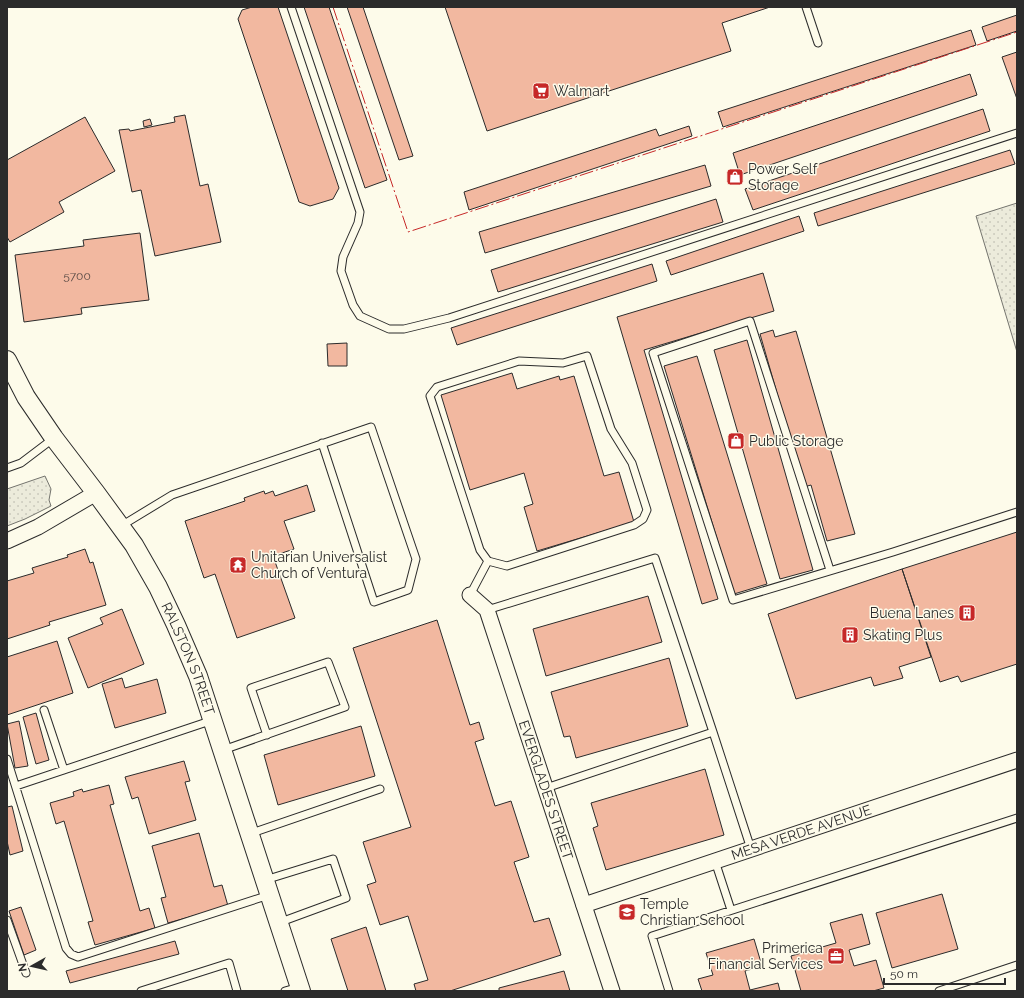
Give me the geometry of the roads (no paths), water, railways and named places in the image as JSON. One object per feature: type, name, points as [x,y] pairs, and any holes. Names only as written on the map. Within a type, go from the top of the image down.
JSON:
[{"type":"street","name":"RALSTON STREET","points":[[7,360],[26,397],[54,438],[121,527],[144,563],[176,625],[192,660],[223,750],[278,923],[295,990]]},
{"type":"street","points":[[7,541],[38,527],[96,493]]},
{"type":"street","points":[[470,595],[487,610]]},
{"type":"street","name":"EVERGLADES STREET","points":[[487,610],[612,991]]},
{"type":"street","name":"MESA VERDE AVENUE","points":[[584,905],[1017,760]]},
{"type":"lane","points":[[291,7],[360,212],[358,223],[343,257],[341,271],[353,305],[360,316],[389,329],[404,329],[449,318],[1017,133]]},
{"type":"lane","points":[[806,7],[818,43]]},
{"type":"lane","points":[[830,570],[750,321],[653,352],[733,600],[893,552],[1017,512]]},
{"type":"lane","points":[[586,356],[612,429],[632,463],[647,510],[643,520],[634,525],[507,566],[488,561],[480,550],[430,396],[437,387],[519,361],[563,363],[586,356]]},
{"type":"lane","points":[[121,527],[172,495],[322,443],[372,427],[416,559],[408,590],[374,602],[322,443]]},
{"type":"lane","points":[[7,468],[22,463],[54,438]]},
{"type":"lane","points":[[487,610],[655,558],[751,849]]},
{"type":"lane","points":[[470,595],[488,561]]},
{"type":"lane","points":[[223,750],[345,707],[328,662],[252,688],[267,734]]},
{"type":"lane","points":[[44,710],[64,770]]},
{"type":"lane","points":[[16,786],[213,720]]},
{"type":"lane","points":[[546,788],[713,732]]},
{"type":"lane","points":[[7,759],[66,948],[72,954],[78,957],[267,888],[333,859],[346,898],[278,923]]},
{"type":"lane","points":[[249,834],[380,789]]},
{"type":"lane","points":[[669,991],[652,936],[1017,818]]},
{"type":"lane","points":[[715,861],[731,910]]},
{"type":"lane","points":[[7,920],[26,973]]},
{"type":"lane","points":[[141,991],[229,963],[237,991]]},
{"type":"lane","points":[[939,991],[1017,965]]},
{"type":"place","name":"Walmart","points":[[541,91]]},
{"type":"place","name":"Power Self Storage","points":[[735,177]]},
{"type":"place","name":"Public Storage","points":[[736,441]]},
{"type":"place","name":"Unitarian Universalist Church of Ventura","points":[[238,565]]},
{"type":"place","name":"Buena Lanes","points":[[967,613]]},
{"type":"place","name":"Skating Plus","points":[[850,635]]},
{"type":"place","name":"Temple Christian School","points":[[627,912]]},
{"type":"place","name":"Primerica Financial Services","points":[[836,956]]}]
